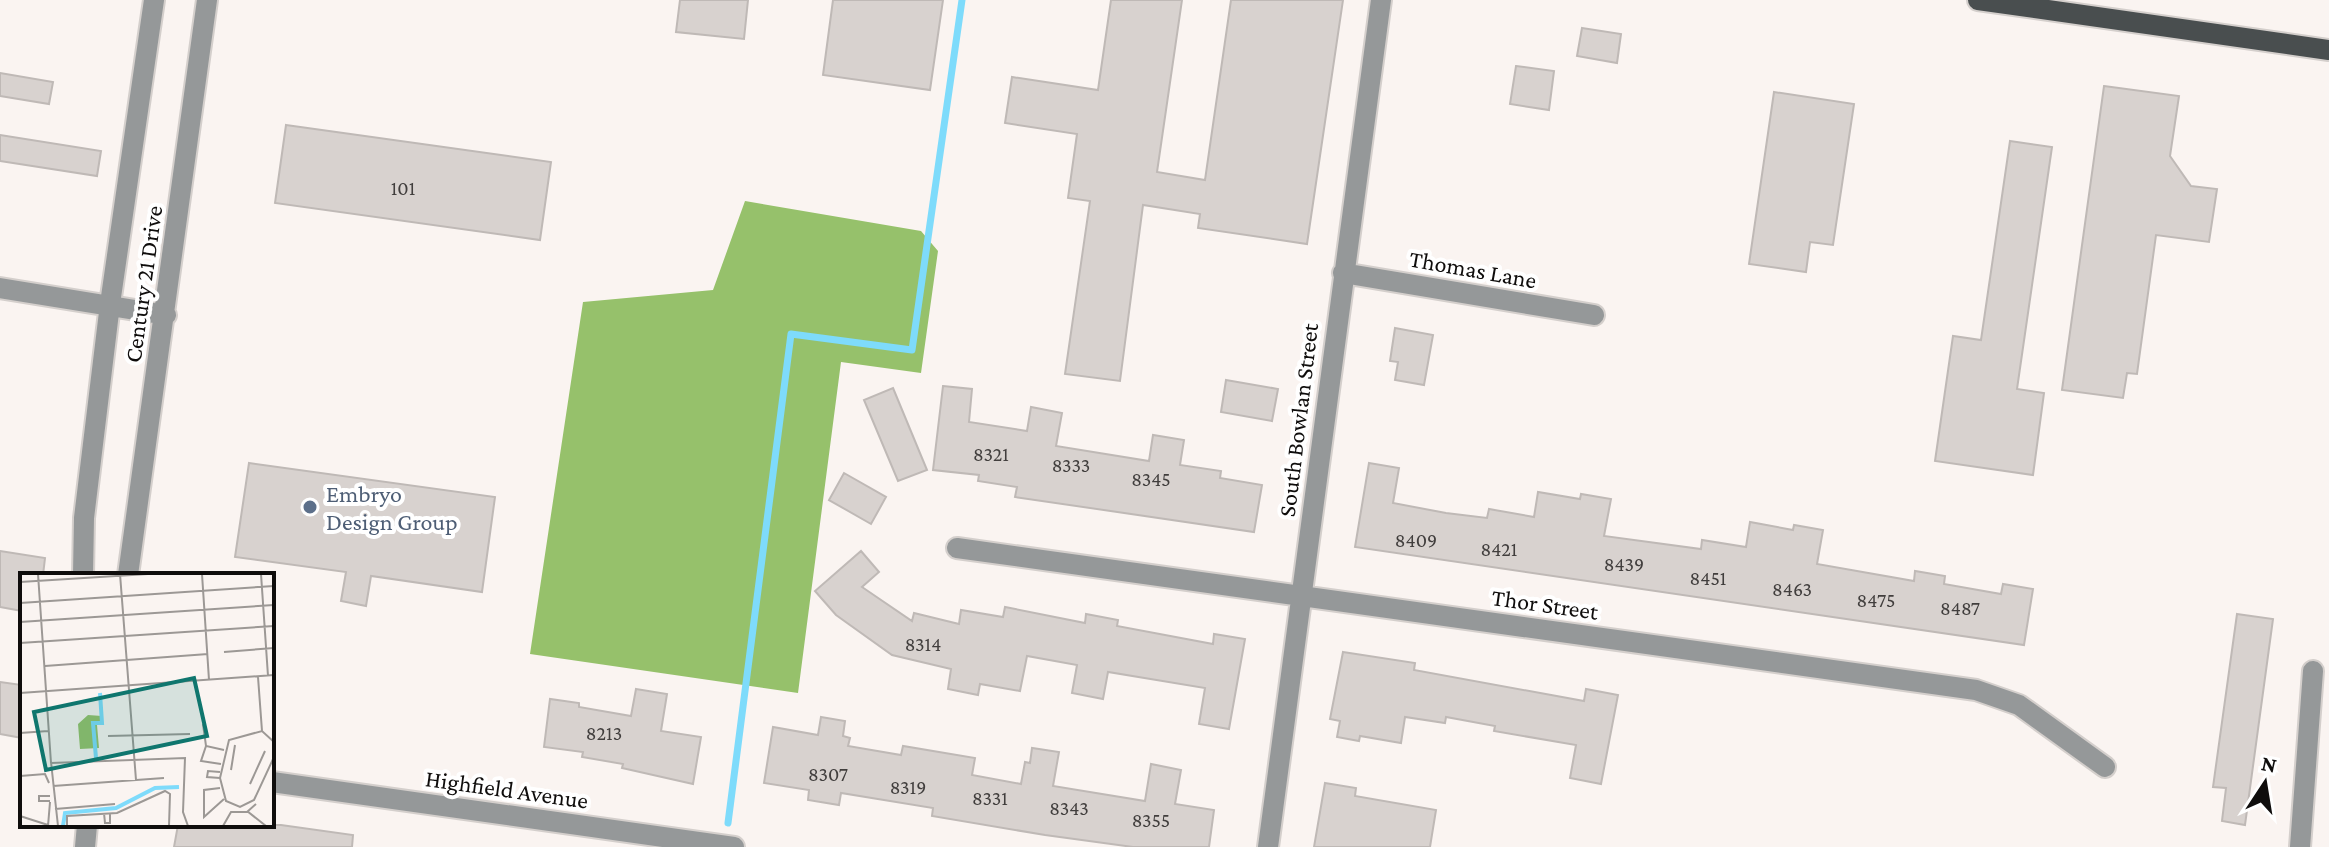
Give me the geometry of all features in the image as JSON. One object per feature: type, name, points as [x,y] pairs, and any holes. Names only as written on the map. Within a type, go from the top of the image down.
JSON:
[{"type":"main road","points":[[1978,0],[2329,50]]},
{"type":"street","name":"Century 21 Drive","points":[[83,573],[84,518],[110,304],[154,0]]},
{"type":"street","name":"Century 21 Drive","points":[[128,573],[207,0]]},
{"type":"street","name":"South Bowlan Street","points":[[1268,847],[1381,0]]},
{"type":"street","name":"Thomas Lane","points":[[1343,273],[1594,315]]},
{"type":"street","points":[[0,288],[166,315]]},
{"type":"street","name":"Thor Street","points":[[957,548],[1976,690],[2019,705],[2105,767]]},
{"type":"street","points":[[2300,847],[2313,671]]},
{"type":"street","name":"Highfield Avenue","points":[[274,782],[734,847]]},
{"type":"street","points":[[85,847],[87,827]]},
{"type":"green space","points":[[745,201],[921,231],[938,251],[921,373],[841,362],[798,693],[530,654],[583,302],[713,290]]},
{"type":"building","points":[[680,0],[748,0],[744,39],[676,32]]},
{"type":"building","points":[[833,0],[943,0],[930,90],[823,75]]},
{"type":"building","points":[[1111,0],[1182,0],[1157,172],[1205,180],[1231,0],[1343,0],[1307,244],[1198,228],[1200,214],[1143,205],[1120,381],[1065,374],[1090,201],[1068,198],[1077,134],[1005,123],[1012,77],[1098,90]]},
{"type":"building","points":[[1582,28],[1621,34],[1617,63],[1577,56]]},
{"type":"building","points":[[1516,66],[1554,71],[1549,110],[1510,104]]},
{"type":"building","points":[[0,73],[53,82],[49,104],[0,96]]},
{"type":"building","points":[[2104,86],[2179,96],[2170,156],[2191,186],[2217,189],[2209,242],[2156,235],[2137,374],[2127,373],[2123,398],[2062,390]]},
{"type":"building","points":[[1774,92],[1854,104],[1833,245],[1810,242],[1806,272],[1749,264]]},
{"type":"building","points":[[286,125],[551,162],[540,240],[275,203]]},
{"type":"building","points":[[0,135],[101,151],[97,176],[0,161]]},
{"type":"building","points":[[2010,141],[2052,147],[2017,389],[2044,393],[2033,475],[1935,461],[1953,336],[1981,340]]},
{"type":"building","points":[[1395,328],[1433,335],[1424,385],[1395,380],[1398,362],[1390,361]]},
{"type":"building","points":[[1226,380],[1278,389],[1272,421],[1221,412]]},
{"type":"building","points":[[943,386],[972,389],[969,422],[1027,431],[1031,407],[1062,413],[1056,446],[1149,461],[1153,435],[1184,440],[1180,465],[1221,471],[1220,478],[1262,485],[1254,532],[1015,497],[1017,487],[978,481],[979,475],[933,470]]},
{"type":"building","points":[[893,388],[927,470],[898,481],[864,400]]},
{"type":"building","points":[[249,463],[495,497],[482,592],[371,576],[366,606],[341,601],[346,572],[235,557]]},
{"type":"building","points":[[1369,463],[1399,468],[1393,503],[1446,513],[1487,518],[1489,509],[1534,517],[1538,492],[1580,499],[1581,494],[1611,499],[1604,536],[1701,549],[1702,540],[1746,547],[1750,522],[1793,530],[1794,525],[1823,530],[1817,564],[1914,581],[1915,571],[1945,576],[1944,584],[2001,594],[2003,584],[2033,589],[2024,645],[1355,547]]},
{"type":"building","points":[[844,473],[886,497],[871,524],[829,500]]},
{"type":"building","points":[[0,551],[45,558],[43,573],[20,573],[20,611],[0,607]]},
{"type":"building","points":[[861,551],[879,572],[862,587],[912,621],[914,613],[959,624],[961,610],[1003,617],[1005,607],[1085,623],[1086,614],[1118,620],[1117,626],[1213,644],[1214,634],[1245,639],[1229,729],[1199,724],[1205,688],[1108,672],[1103,699],[1072,693],[1077,665],[1027,656],[1020,691],[980,684],[978,695],[948,689],[951,669],[892,655],[836,615],[815,591]]},
{"type":"building","points":[[2237,614],[2273,619],[2245,825],[2222,821],[2226,788],[2213,787]]},
{"type":"building","points":[[1343,652],[1415,663],[1414,670],[1584,701],[1586,689],[1618,695],[1601,784],[1570,778],[1576,745],[1494,731],[1495,726],[1446,717],[1445,723],[1405,717],[1401,743],[1360,736],[1359,741],[1337,737],[1340,721],[1330,719]]},
{"type":"building","points":[[0,682],[20,685],[20,738],[0,734]]},
{"type":"building","points":[[636,689],[667,694],[661,731],[701,737],[693,784],[622,768],[623,764],[582,757],[583,752],[544,747],[550,699],[631,716]]},
{"type":"building","points":[[821,717],[845,721],[843,736],[850,738],[848,746],[901,755],[903,746],[975,758],[972,775],[1021,784],[1025,762],[1030,763],[1032,748],[1059,752],[1053,786],[1145,801],[1151,764],[1181,770],[1175,804],[1214,810],[1209,847],[1133,847],[1045,835],[932,816],[933,808],[841,793],[839,805],[808,800],[809,790],[764,783],[773,727],[818,735]]},
{"type":"building","points":[[1325,783],[1356,788],[1355,796],[1436,810],[1430,847],[1314,847]]},
{"type":"building","points":[[281,825],[353,835],[352,847],[174,847],[178,827]]},
{"type":"waterway","points":[[728,823],[791,334],[912,350],[962,0]]},
{"type":"place","name":"Embryo Design Group","points":[[310,507]]}]
